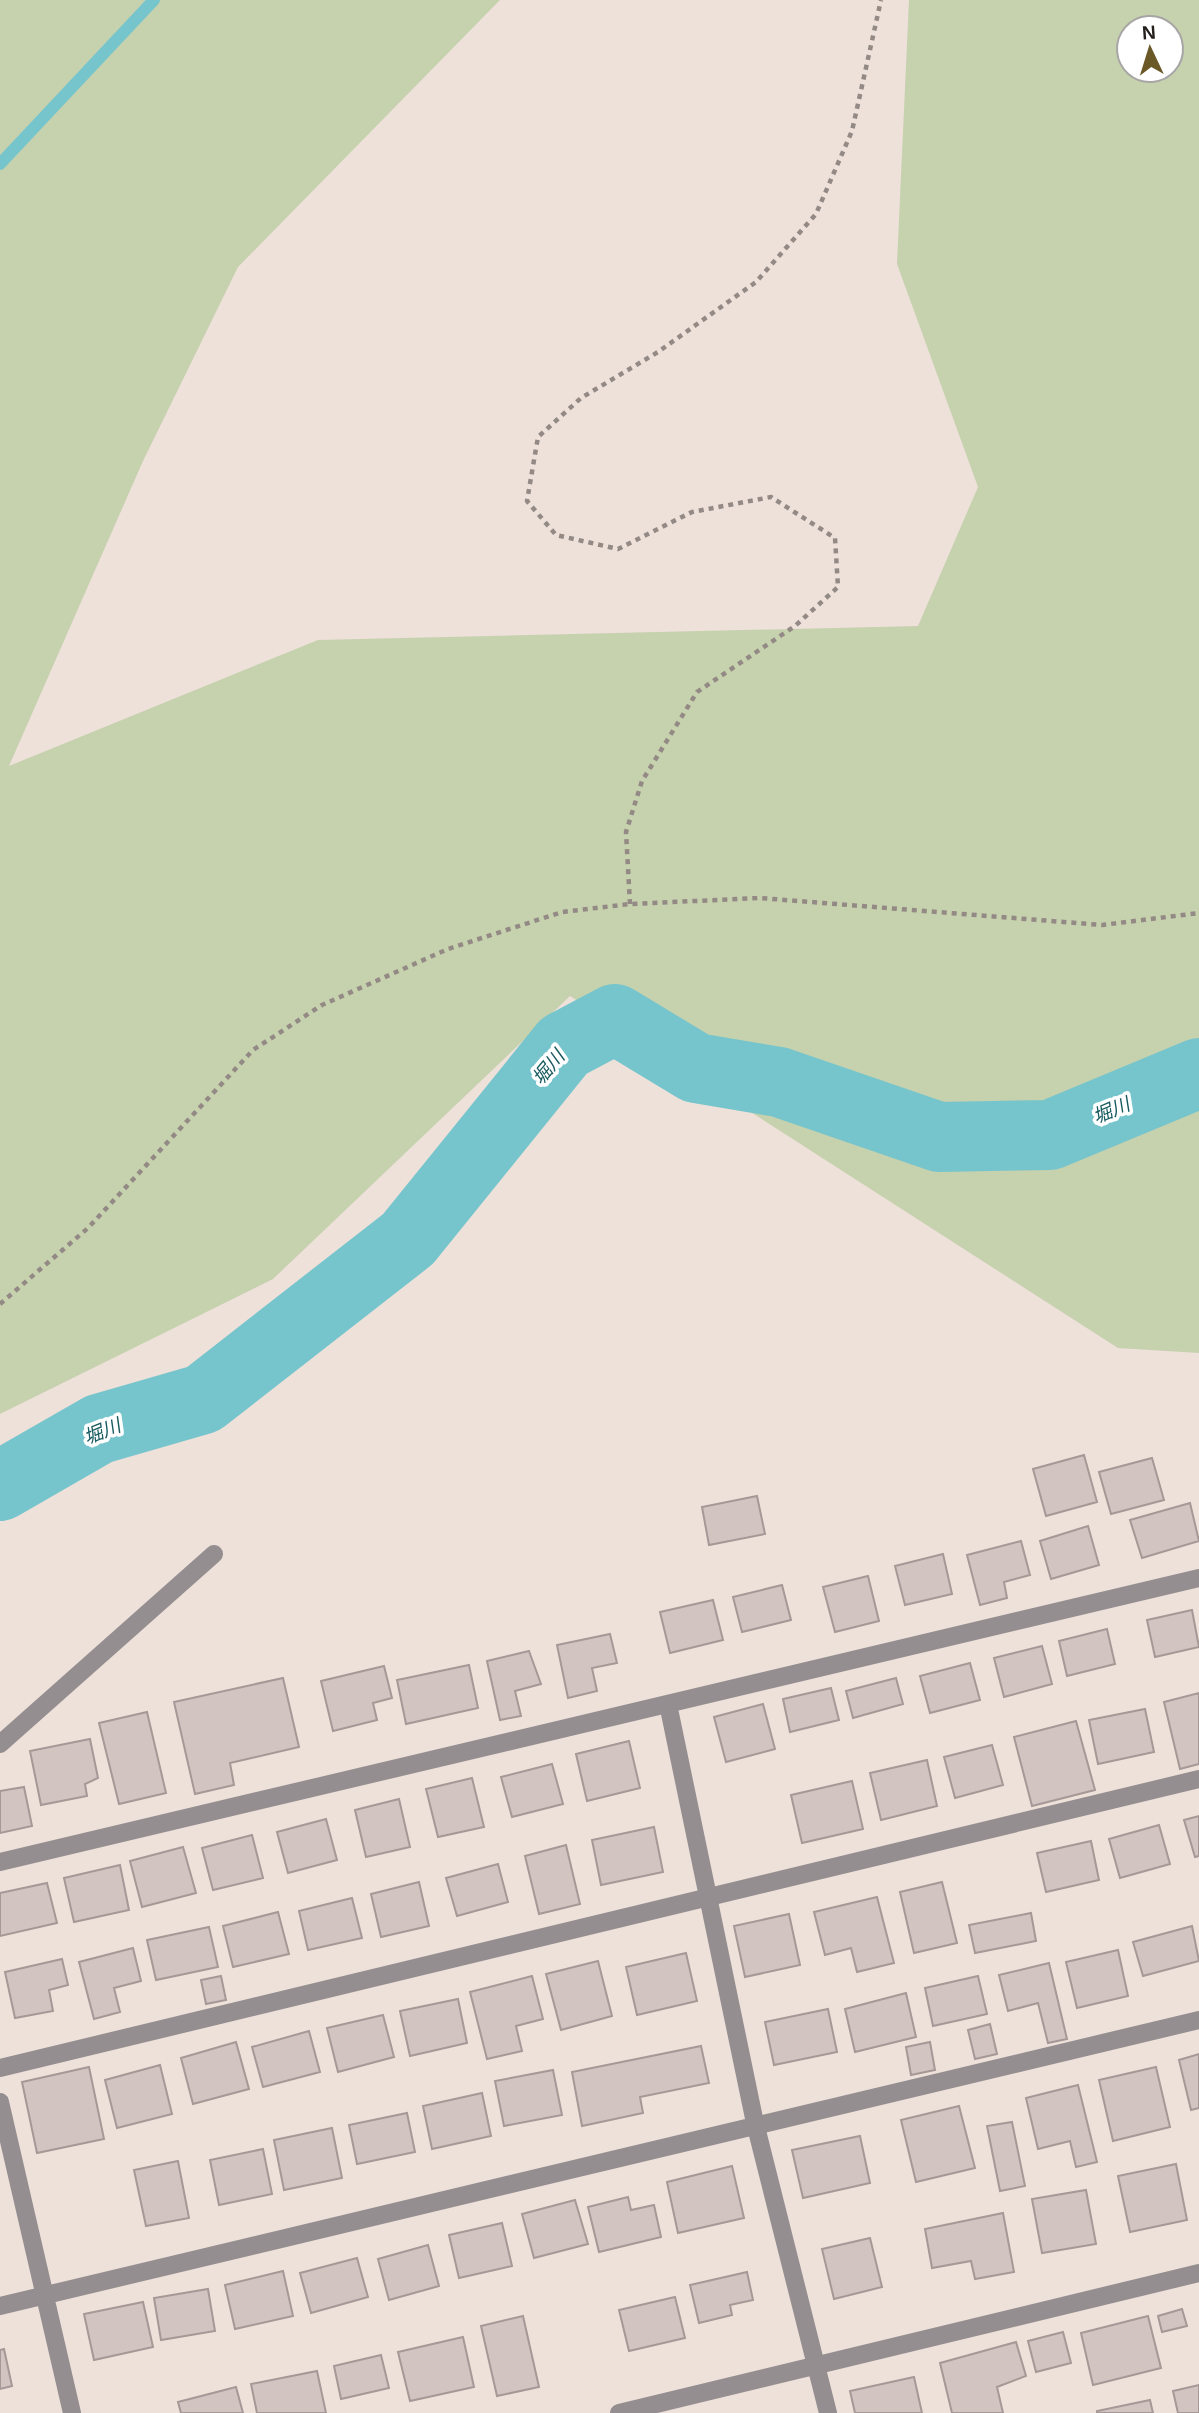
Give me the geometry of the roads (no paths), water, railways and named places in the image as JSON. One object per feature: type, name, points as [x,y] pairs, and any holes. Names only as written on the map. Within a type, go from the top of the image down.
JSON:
[{"type":"street","points":[[0,1744],[214,1554]]},
{"type":"street","points":[[0,1862],[1199,1578]]},
{"type":"street","points":[[668,1703],[755,2123],[828,2413]]},
{"type":"street","points":[[0,2068],[1199,1779]]},
{"type":"street","points":[[0,2306],[755,2123],[1199,2020]]},
{"type":"street","points":[[0,2102],[72,2413]]},
{"type":"street","points":[[619,2413],[817,2363],[1199,2273]]},
{"type":"waterway","points":[[0,164],[154,0]]},
{"type":"waterway","name":"堀川","points":[[0,1486],[99,1429],[203,1399],[408,1239],[564,1046],[615,1019],[696,1068],[779,1082],[939,1137],[1050,1135],[1199,1073]]}]
